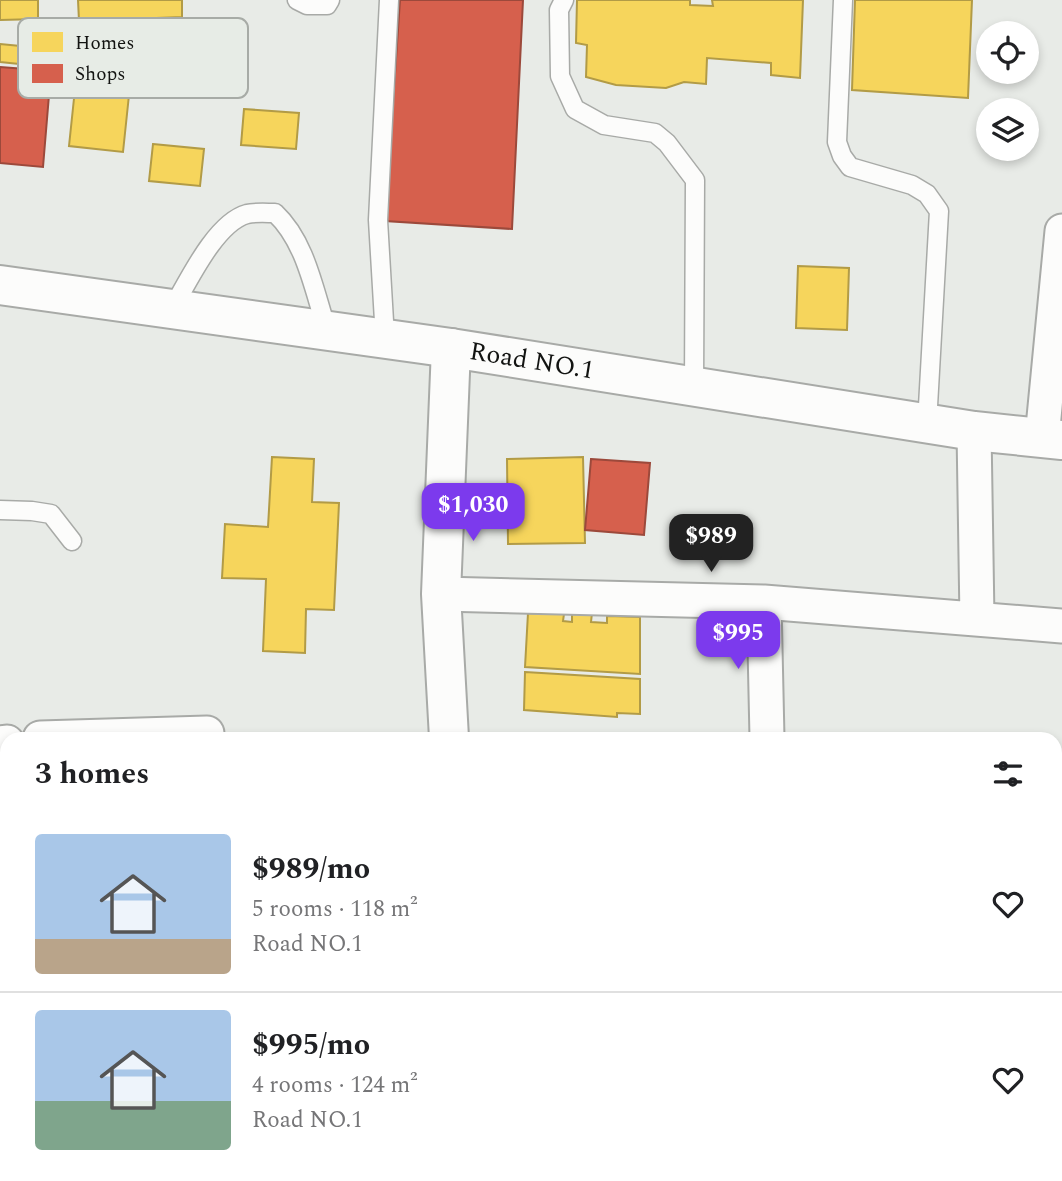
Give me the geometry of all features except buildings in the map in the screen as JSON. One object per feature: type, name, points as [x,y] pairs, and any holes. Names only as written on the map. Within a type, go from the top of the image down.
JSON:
[{"type":"main road","name":"Road NO.1","points":[[0,285],[385,338],[974,431],[1052,439]]},
{"type":"main road","points":[[449,732],[441,594],[451,348]]},
{"type":"street","points":[[1052,439],[1062,232]]},
{"type":"street","points":[[974,431],[977,619]]},
{"type":"street","points":[[441,594],[764,602],[1062,625]]},
{"type":"street","points":[[764,602],[766,732]]},
{"type":"lane","points":[[297,0],[307,5],[327,5],[330,0]]},
{"type":"lane","points":[[385,338],[378,220],[389,0]]},
{"type":"lane","points":[[564,0],[559,10],[560,76],[575,108],[604,125],[654,133],[667,143],[695,180],[694,386]]},
{"type":"lane","points":[[843,0],[837,142],[842,156],[850,167],[912,185],[927,194],[939,211],[927,424]]},
{"type":"lane","points":[[172,309],[212,244],[230,223],[247,214],[275,213],[289,226],[300,248],[327,330]]},
{"type":"lane","points":[[0,510],[51,514],[72,541]]}]
